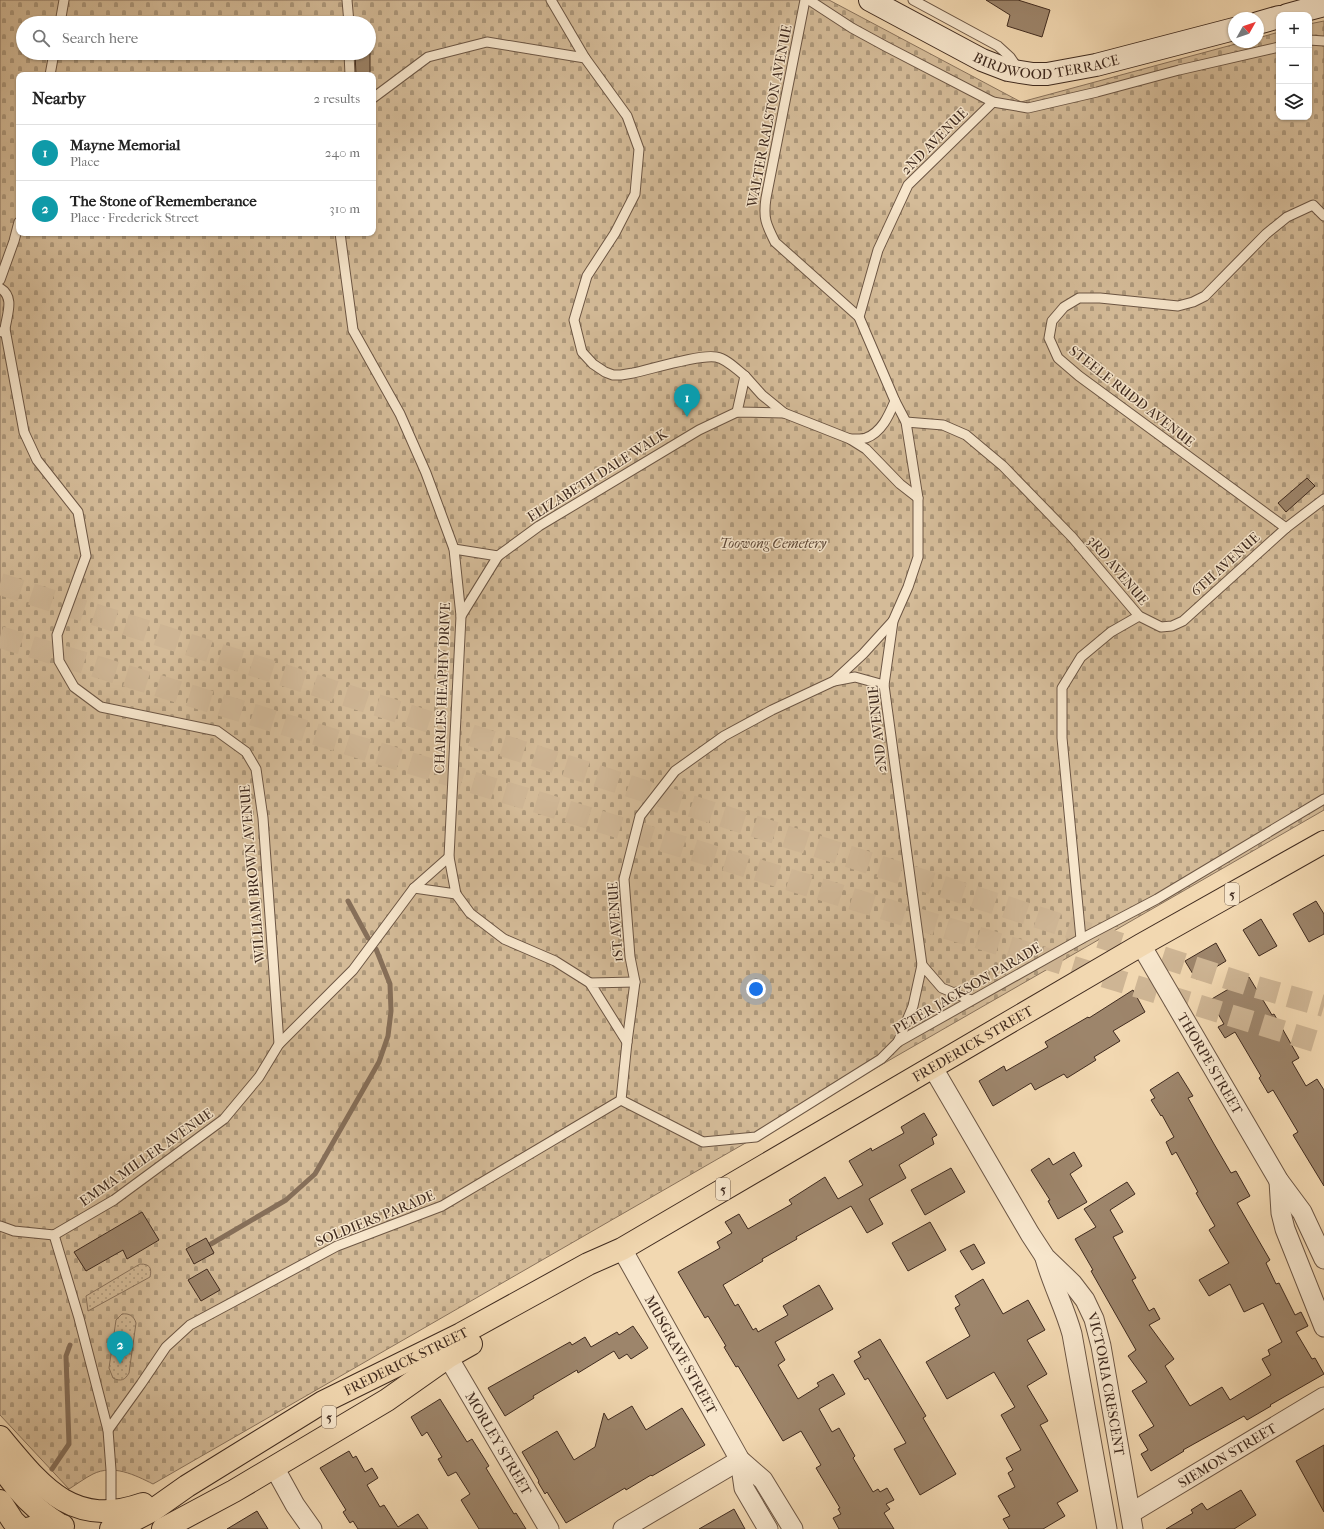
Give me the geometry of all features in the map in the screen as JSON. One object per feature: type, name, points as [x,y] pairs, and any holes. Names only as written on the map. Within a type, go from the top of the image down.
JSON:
[{"type":"highway","name":"FREDERICK STREET","points":[[111,1521],[126,1524],[323,1402],[461,1334],[588,1264],[622,1249],[1141,945],[1324,842]]},
{"type":"highway","name":"FREDERICK STREET","points":[[164,1529],[274,1467],[387,1400],[448,1357],[594,1274],[622,1249]]},
{"type":"highway","name":"5","points":[[143,1529],[325,1419],[414,1368],[448,1357]]},
{"type":"highway","points":[[0,1437],[35,1479],[48,1491],[64,1502],[84,1510],[98,1513],[111,1521]]},
{"type":"highway","points":[[0,1464],[22,1495],[43,1513],[66,1527]]},
{"type":"highway","points":[[0,1502],[13,1521],[22,1529]]},
{"type":"highway","points":[[27,1529],[45,1524],[66,1527]]},
{"type":"main road","name":"BIRDWOOD TERRACE","points":[[870,0],[982,60],[1021,73],[1047,74],[1096,65],[1228,31]]},
{"type":"main road","points":[[1298,12],[1324,5]]},
{"type":"main road","points":[[1264,21],[1276,18]]},
{"type":"street","name":"THORPE STREET","points":[[1141,945],[1279,1181],[1302,1212],[1324,1259]]},
{"type":"street","name":"VICTORIA CRESCENT","points":[[933,1068],[1045,1257],[1076,1288],[1088,1306],[1097,1327],[1132,1521]]},
{"type":"street","name":"THORPE STREET","points":[[1279,1181],[1281,1213],[1285,1229],[1324,1327]]},
{"type":"street","name":"MUSGRAVE STREET","points":[[622,1249],[740,1460],[764,1480],[793,1529]]},
{"type":"street","name":"VICTORIA CRESCENT","points":[[1045,1257],[1053,1285],[1069,1322],[1072,1334],[1108,1529]]},
{"type":"street","name":"MORLEY STREET","points":[[448,1357],[549,1529]]},
{"type":"street","name":"SIEMON STREET","points":[[1132,1521],[1324,1397]]},
{"type":"street","name":"MUSGRAVE STREET","points":[[740,1460],[744,1488],[768,1529]]},
{"type":"street","points":[[623,1529],[740,1460]]},
{"type":"street","points":[[274,1467],[295,1505],[312,1529]]},
{"type":"street","points":[[295,1505],[303,1529]]},
{"type":"lane","points":[[61,16],[64,0]]},
{"type":"lane","points":[[347,0],[348,16]]},
{"type":"lane","points":[[550,0],[585,58],[627,116],[639,149],[635,194],[615,233],[587,276],[574,320],[582,352],[593,364],[605,372],[613,375],[633,373],[704,356],[716,357],[727,362],[745,376],[762,395],[784,413]]},
{"type":"lane","name":"WALTER RALSTON AVENUE","points":[[805,0],[764,214],[768,228],[775,242],[859,316]]},
{"type":"lane","points":[[808,0],[852,28],[993,102],[1028,108],[1276,48]]},
{"type":"lane","points":[[913,0],[998,46],[1010,57],[1021,73]]},
{"type":"lane","points":[[1312,40],[1324,41]]},
{"type":"lane","points":[[376,96],[428,57],[487,42],[585,58]]},
{"type":"lane","points":[[51,72],[53,60]]},
{"type":"lane","points":[[349,60],[350,72]]},
{"type":"lane","name":"2ND AVENUE","points":[[922,965],[884,686],[893,621],[908,587],[918,557],[918,498],[906,422],[895,401],[859,316],[878,250],[908,185],[993,102]]},
{"type":"lane","name":"STEELE RUDD AVENUE","points":[[1286,528],[1078,376],[1058,358],[1049,338],[1052,321],[1064,307],[1079,298],[1100,298],[1178,306],[1193,302],[1205,296],[1266,234],[1287,217],[1313,205],[1324,216]]},
{"type":"lane","points":[[0,280],[16,233]]},
{"type":"lane","name":"CHARLES HEAPHY DRIVE","points":[[340,236],[353,330],[400,414],[426,473],[454,549],[461,616],[449,856],[456,894]]},
{"type":"lane","name":"WILLIAM BROWN AVENUE","points":[[0,288],[6,291],[9,300],[3,331],[24,432],[37,460],[78,512],[86,556],[57,635],[59,661],[74,687],[101,707],[217,731],[246,752],[256,769],[263,818],[280,1044]]},
{"type":"lane","points":[[738,412],[745,376]]},
{"type":"lane","points":[[850,439],[866,438],[879,430],[888,417],[895,401]]},
{"type":"lane","name":"ELIZABETH DALE WALK","points":[[498,556],[539,526],[699,430],[738,412],[784,413],[850,439],[866,449],[900,484],[918,498]]},
{"type":"lane","name":"3RD AVENUE","points":[[906,422],[943,425],[966,435],[971,439],[1003,466],[1072,537],[1139,616],[1111,632],[1081,657],[1062,688],[1062,738],[1081,939]]},
{"type":"lane","name":"6TH AVENUE","points":[[1139,616],[1161,628],[1172,626],[1183,621],[1286,528],[1324,499]]},
{"type":"lane","points":[[454,549],[498,556],[461,616]]},
{"type":"lane","points":[[834,681],[864,654],[893,621]]},
{"type":"lane","points":[[834,681],[855,677],[884,686]]},
{"type":"lane","name":"1ST AVENUE","points":[[621,1100],[635,982],[630,957],[624,879],[640,816],[675,771],[724,736],[772,710],[834,681]]},
{"type":"lane","name":"PETER JACKSON PARADE","points":[[621,1100],[703,1142],[756,1136],[881,1059],[898,1042],[1081,939],[1157,899],[1324,799]]},
{"type":"lane","name":"EMMA MILLER AVENUE","points":[[54,1235],[114,1200],[224,1119],[259,1077],[280,1044],[353,970],[414,888],[449,856]]},
{"type":"lane","points":[[414,888],[456,894],[470,913],[504,939],[555,961],[590,983],[627,1042]]},
{"type":"lane","points":[[922,965],[942,988],[971,1000]]},
{"type":"lane","points":[[898,1042],[913,1006],[922,965]]},
{"type":"lane","points":[[590,983],[635,982]]},
{"type":"lane","name":"SOLDIERS PARADE","points":[[108,1430],[166,1347],[190,1325],[337,1246],[442,1206],[621,1100]]},
{"type":"lane","points":[[0,1226],[14,1231],[54,1235],[79,1318],[108,1430],[111,1470],[111,1521]]},
{"type":"green space","name":"Toowong Cemetery","points":[[0,0],[829,0],[1021,102],[1228,46],[1228,48],[1264,48],[1264,36],[1276,33],[1276,120],[1312,120],[1312,23],[1324,21],[1324,810],[153,1484],[139,1477],[116,1470],[101,1471],[84,1479],[69,1489],[0,1415]]},
{"type":"green space","points":[[140,1264],[150,1267],[150,1277],[88,1311],[86,1296]]},
{"type":"green space","points":[[122,1314],[131,1316],[134,1318],[136,1323],[129,1373],[124,1379],[118,1380],[113,1378],[109,1368],[116,1320]]},
{"type":"building","points":[[986,0],[1018,0],[1050,10],[1042,37],[1007,26],[1010,15]]},
{"type":"building","points":[[355,60],[370,60],[370,72],[356,72]]},
{"type":"building","points":[[1307,478],[1315,486],[1286,512],[1278,503]]},
{"type":"building","points":[[1316,901],[1324,914],[1324,934],[1309,942],[1293,914]]},
{"type":"building","points":[[1261,919],[1277,946],[1259,956],[1243,930]]},
{"type":"building","points":[[1216,943],[1226,961],[1196,979],[1185,961]]},
{"type":"building","points":[[1249,977],[1272,1015],[1274,1014],[1299,1058],[1292,1062],[1306,1086],[1317,1079],[1324,1090],[1324,1186],[1293,1135],[1298,1132],[1273,1090],[1268,1093],[1259,1078],[1261,1076],[1235,1032],[1225,1038],[1218,1027],[1224,1024],[1210,1000]]},
{"type":"building","points":[[1133,990],[1145,1012],[1113,1031],[1120,1041],[1094,1057],[1096,1060],[1067,1078],[1064,1074],[1035,1090],[1031,1083],[993,1106],[979,1081],[1004,1066],[1006,1071],[1048,1047],[1045,1042],[1088,1017],[1089,1018]]},
{"type":"building","points":[[1178,1072],[1193,1096],[1188,1098],[1214,1144],[1231,1173],[1236,1171],[1250,1196],[1237,1203],[1270,1260],[1266,1263],[1276,1284],[1279,1283],[1295,1315],[1301,1312],[1308,1326],[1296,1332],[1312,1359],[1315,1358],[1324,1374],[1247,1420],[1244,1416],[1183,1450],[1184,1451],[1151,1471],[1141,1454],[1148,1450],[1139,1435],[1154,1426],[1132,1391],[1147,1382],[1128,1356],[1136,1350],[1091,1271],[1093,1270],[1075,1239],[1096,1227],[1084,1209],[1127,1182],[1135,1194],[1110,1210],[1123,1232],[1113,1237],[1136,1278],[1132,1280],[1149,1311],[1154,1308],[1160,1319],[1149,1325],[1174,1359],[1165,1366],[1190,1406],[1222,1387],[1230,1400],[1271,1375],[1262,1359],[1270,1355],[1268,1350],[1282,1342],[1263,1303],[1244,1312],[1230,1284],[1209,1296],[1199,1280],[1229,1263],[1209,1230],[1215,1226],[1196,1193],[1198,1192],[1176,1152],[1172,1155],[1166,1142],[1174,1137],[1162,1115],[1161,1116],[1151,1100],[1155,1098],[1150,1090]]},
{"type":"building","points":[[924,1113],[937,1135],[932,1138],[934,1144],[899,1165],[906,1178],[869,1199],[883,1224],[867,1233],[851,1206],[796,1237],[797,1239],[762,1259],[763,1261],[723,1285],[735,1306],[738,1304],[753,1330],[756,1328],[758,1332],[788,1315],[783,1306],[819,1285],[833,1309],[775,1342],[785,1360],[778,1365],[798,1399],[819,1386],[817,1383],[833,1374],[845,1394],[819,1409],[832,1432],[839,1428],[855,1456],[853,1458],[873,1492],[878,1489],[880,1492],[887,1488],[894,1500],[886,1504],[890,1509],[884,1513],[894,1529],[839,1529],[833,1518],[841,1514],[838,1509],[840,1508],[816,1468],[821,1465],[801,1431],[783,1441],[738,1366],[736,1367],[724,1347],[726,1346],[708,1316],[705,1318],[678,1272],[720,1248],[717,1242],[732,1233],[725,1222],[739,1214],[748,1229],[792,1204],[789,1200],[825,1177],[838,1199],[863,1185],[849,1161],[871,1148],[872,1151],[904,1133],[901,1127]]},
{"type":"building","points":[[1074,1152],[1082,1166],[1070,1174],[1087,1202],[1058,1219],[1048,1201],[1050,1200],[1031,1170],[1049,1158],[1053,1165]]},
{"type":"building","points":[[951,1168],[965,1192],[925,1215],[911,1190]]},
{"type":"building","points":[[142,1212],[159,1240],[127,1259],[123,1250],[86,1271],[74,1252]]},
{"type":"building","points":[[930,1222],[946,1250],[908,1271],[892,1243]]},
{"type":"building","points":[[206,1238],[214,1253],[194,1264],[186,1249]]},
{"type":"building","points":[[974,1244],[985,1263],[972,1270],[960,1251]]},
{"type":"building","points":[[207,1269],[220,1290],[201,1301],[188,1280]]},
{"type":"building","points":[[983,1279],[1003,1314],[1028,1300],[1045,1330],[1027,1340],[1047,1374],[1027,1386],[1048,1421],[1040,1425],[1078,1491],[1057,1503],[1065,1516],[1043,1529],[1009,1529],[1003,1519],[1010,1516],[998,1496],[1015,1487],[1008,1473],[1013,1470],[1006,1458],[1021,1450],[1001,1415],[1015,1407],[994,1372],[947,1399],[926,1362],[970,1336],[955,1308],[960,1305],[955,1296]]},
{"type":"building","points":[[633,1326],[648,1348],[631,1359],[627,1354],[619,1359],[614,1351],[578,1373],[577,1370],[533,1396],[534,1398],[505,1416],[488,1388],[570,1342],[572,1345],[585,1337],[591,1347],[617,1332],[619,1335]]},
{"type":"building","points":[[880,1339],[926,1416],[923,1418],[956,1474],[920,1495],[894,1449],[906,1443],[868,1378],[865,1380],[854,1361],[861,1357],[858,1352]]},
{"type":"building","points":[[440,1399],[467,1442],[472,1439],[489,1466],[486,1468],[514,1514],[516,1513],[526,1529],[479,1529],[461,1500],[470,1494],[456,1472],[448,1476],[438,1459],[442,1457],[427,1432],[422,1436],[411,1417]]},
{"type":"building","points":[[632,1406],[646,1430],[682,1408],[705,1445],[626,1490],[625,1488],[566,1523],[547,1492],[545,1494],[522,1452],[557,1431],[574,1460],[595,1447],[604,1413],[608,1420]]},
{"type":"building","points":[[1324,1445],[1324,1512],[1296,1461]]},
{"type":"building","points":[[349,1451],[353,1458],[356,1456],[365,1472],[372,1468],[378,1478],[367,1485],[380,1507],[384,1505],[398,1527],[418,1514],[428,1529],[358,1529],[353,1521],[350,1523],[343,1512],[346,1510],[320,1468]]},
{"type":"building","points":[[1241,1490],[1256,1515],[1234,1529],[1166,1529],[1193,1513],[1191,1510],[1202,1503],[1207,1510]]},
{"type":"building","points":[[734,1509],[745,1529],[699,1529]]},
{"type":"building","points":[[257,1511],[268,1529],[227,1529]]},
{"type":"waterway","points":[[348,901],[368,938]]},
{"type":"waterway","points":[[211,1244],[286,1200],[315,1174],[379,1062],[388,1036],[391,1011],[390,984],[376,949]]},
{"type":"waterway","points":[[52,1469],[69,1444],[66,1356],[70,1345]]},
{"type":"tunnel","points":[[0,584],[1249,985],[1324,1006]]},
{"type":"tunnel","points":[[0,637],[1324,1044]]},
{"type":"place","name":"Mayne Memorial","points":[[687,417]]},
{"type":"place","name":"The Stone of Rememberance","points":[[120,1364]]}]
